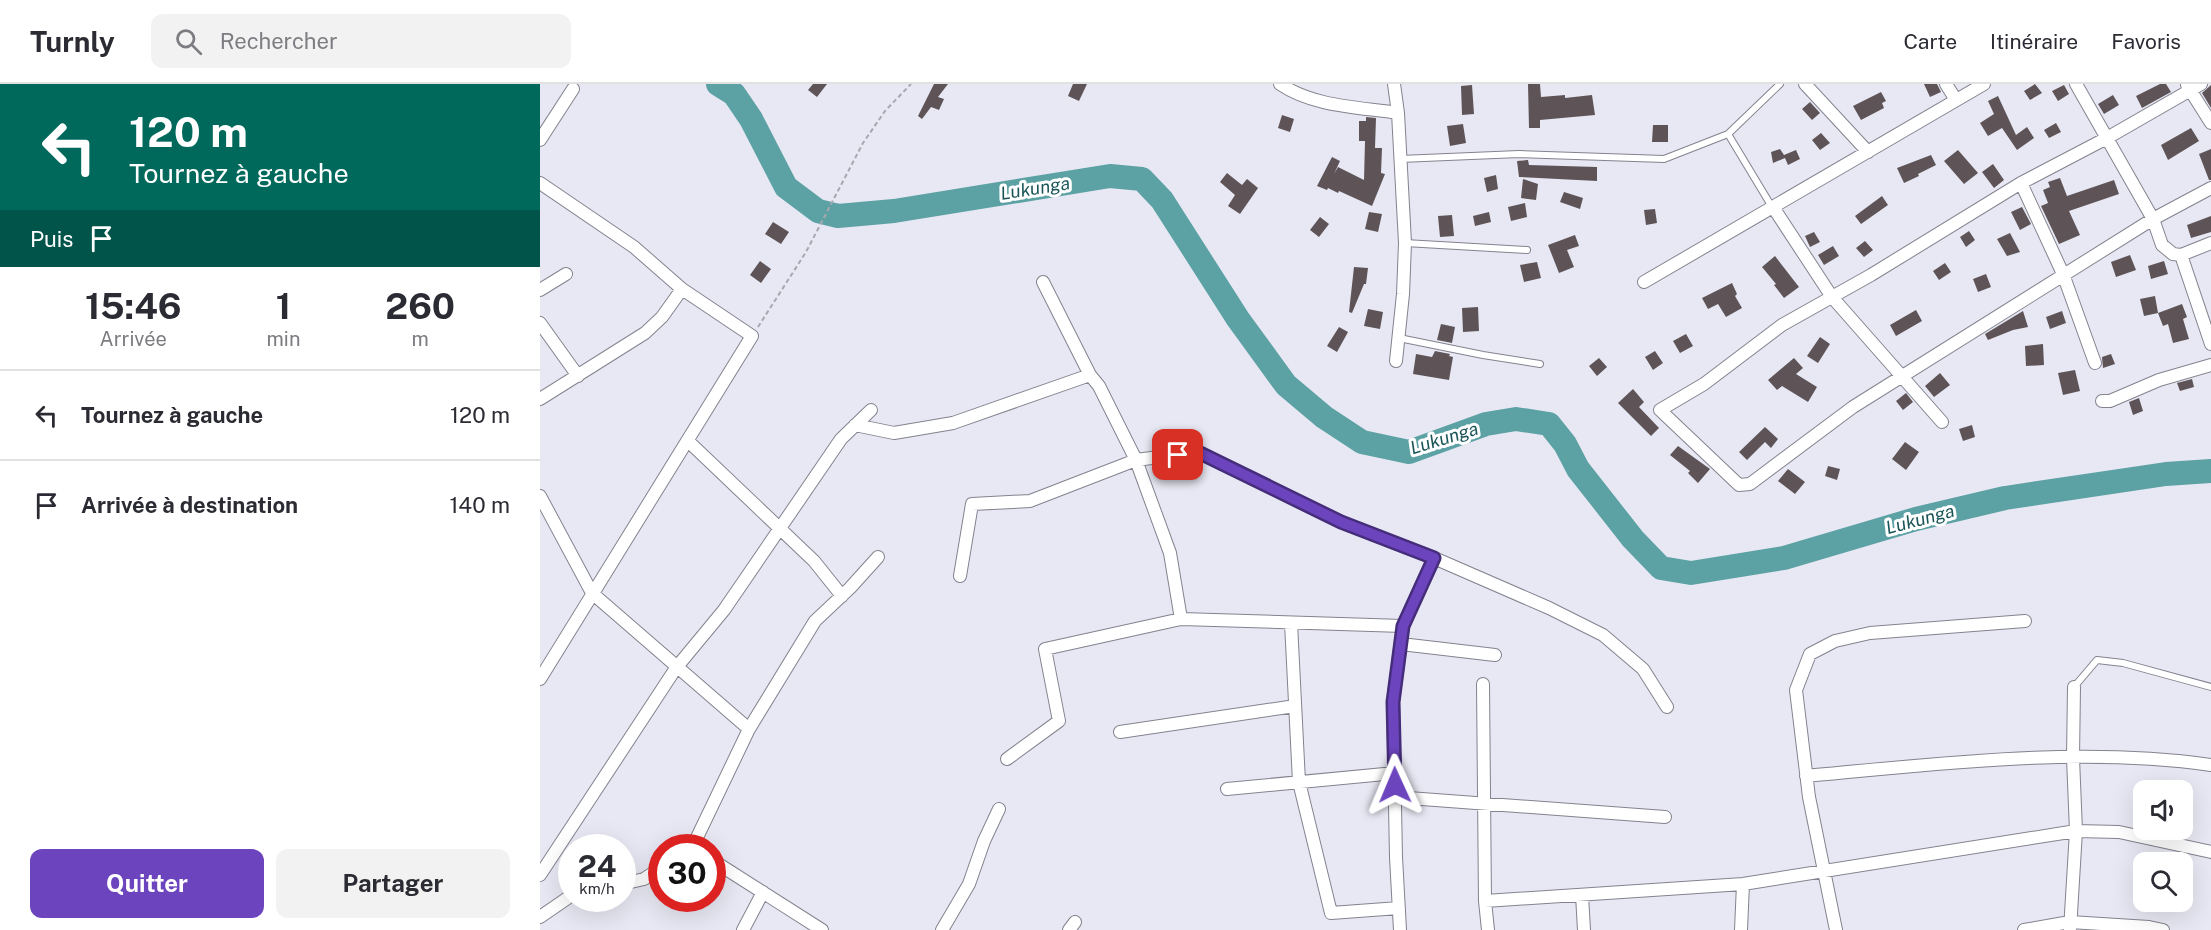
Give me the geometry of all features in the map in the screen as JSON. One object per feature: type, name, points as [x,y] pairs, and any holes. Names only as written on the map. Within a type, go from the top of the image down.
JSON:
[{"type":"street","points":[[1280,84],[1289,90],[1322,102],[1398,113]]},
{"type":"street","points":[[1394,84],[1398,113],[1405,243],[1403,294],[1396,361]]},
{"type":"street","points":[[1805,84],[1868,152]]},
{"type":"street","points":[[1946,84],[1956,100]]},
{"type":"street","points":[[1644,282],[1984,84]]},
{"type":"street","points":[[2076,84],[2153,219],[2162,245],[2173,254],[2181,255],[2211,243]]},
{"type":"street","points":[[2211,123],[2193,86],[2107,138],[2021,183],[1782,326],[1704,384],[1660,410],[1739,485],[1750,484],[1853,406],[2153,219],[2211,188]]},
{"type":"street","points":[[540,140],[573,88]]},
{"type":"street","points":[[540,183],[634,247],[682,289],[752,336],[540,679]]},
{"type":"street","points":[[2021,183],[2063,274],[2095,363]]},
{"type":"street","points":[[1773,207],[1832,297],[1942,422]]},
{"type":"street","points":[[2181,255],[2211,344]]},
{"type":"street","points":[[540,290],[566,274]]},
{"type":"street","points":[[1043,282],[1136,460],[1170,553],[1181,620]]},
{"type":"street","points":[[540,399],[645,333],[662,317],[682,289]]},
{"type":"street","points":[[540,323],[578,376]]},
{"type":"street","points":[[2102,401],[2110,401],[2210,362]]},
{"type":"street","points":[[855,425],[894,433],[953,423],[1090,375]]},
{"type":"street","points":[[540,875],[676,668],[724,610],[841,439],[871,410]]},
{"type":"street","points":[[688,441],[814,561],[842,596]]},
{"type":"street","points":[[960,576],[972,504],[1030,501],[1136,460],[1198,452],[1341,522],[1434,558],[1549,608],[1603,635],[1643,669],[1667,707]]},
{"type":"street","points":[[541,502],[592,593],[749,729]]},
{"type":"street","points":[[699,834],[749,729],[816,621],[878,557]]},
{"type":"street","points":[[1400,930],[1393,702],[1403,626],[1434,558]]},
{"type":"street","points":[[1007,759],[1059,721],[1045,649],[1181,620],[1403,626]]},
{"type":"street","points":[[1836,930],[1806,776],[1796,690],[1810,654],[1835,641],[1870,633],[2025,621]]},
{"type":"street","points":[[1292,623],[1299,782],[1331,913],[1399,908]]},
{"type":"street","points":[[1401,644],[1495,655]]},
{"type":"street","points":[[1483,684],[1485,901],[1488,930]]},
{"type":"street","points":[[2070,926],[2076,831],[2073,758],[2074,687]]},
{"type":"street","points":[[1120,732],[1295,706]]},
{"type":"street","points":[[1806,776],[1969,761],[2073,758],[2168,759],[2211,765]]},
{"type":"street","points":[[1227,789],[1395,773]]},
{"type":"street","points":[[1395,797],[1665,817]]},
{"type":"street","points":[[942,930],[969,884],[984,841],[999,809]]},
{"type":"street","points":[[1485,901],[1743,884],[2076,831],[2119,832],[2211,852]]},
{"type":"street","points":[[726,869],[822,930]]},
{"type":"street","points":[[1741,930],[1743,884]]},
{"type":"street","points":[[743,930],[763,892]]},
{"type":"street","points":[[1582,895],[1584,930]]},
{"type":"street","points":[[540,917],[558,905]]},
{"type":"street","points":[[2024,930],[2070,926],[2149,927],[2163,930]]},
{"type":"lane","points":[[1399,159],[1519,154],[1664,159],[1728,134],[1780,84]]},
{"type":"lane","points":[[1728,134],[1773,207]]},
{"type":"lane","points":[[1405,243],[1527,250]]},
{"type":"lane","points":[[1399,338],[1540,364]]},
{"type":"lane","points":[[2074,687],[2097,660],[2123,663],[2211,687]]},
{"type":"path","points":[[752,336],[806,252],[863,143],[885,111],[911,84]]},
{"type":"building","points":[[813,84],[827,84],[817,97],[808,90]]},
{"type":"building","points":[[934,84],[948,84],[938,97],[944,99],[939,110],[931,107],[922,119],[918,116]]},
{"type":"building","points":[[1073,84],[1087,84],[1079,101],[1068,96]]},
{"type":"building","points":[[1528,84],[1540,84],[1541,97],[1565,95],[1565,98],[1592,95],[1595,115],[1540,120],[1540,128],[1529,128]]},
{"type":"building","points":[[1924,84],[1937,84],[1941,92],[1930,97]]},
{"type":"building","points":[[2035,84],[2042,93],[2030,100],[2024,91]]},
{"type":"building","points":[[2160,84],[2166,84],[2171,92],[2142,108],[2136,96]]},
{"type":"building","points":[[1472,85],[1474,114],[1462,115],[1461,86]]},
{"type":"building","points":[[2064,85],[2069,94],[2058,101],[2052,91]]},
{"type":"building","points":[[2211,85],[2211,108],[2202,93]]},
{"type":"building","points":[[1881,92],[1886,101],[1882,103],[1884,108],[1861,120],[1853,106]]},
{"type":"building","points":[[2113,95],[2119,105],[2104,114],[2098,104]]},
{"type":"building","points":[[1998,96],[2016,135],[2027,127],[2034,138],[2017,150],[2002,128],[1988,136],[1980,123],[1994,114],[1988,101]]},
{"type":"building","points":[[1810,102],[1820,113],[1812,120],[1802,109]]},
{"type":"building","points":[[1282,115],[1294,119],[1290,132],[1278,128]]},
{"type":"building","points":[[1366,117],[1376,118],[1375,148],[1382,148],[1381,173],[1385,174],[1372,206],[1339,191],[1338,193],[1317,186],[1332,157],[1340,161],[1334,174],[1338,167],[1364,180],[1365,141],[1359,141],[1359,121],[1366,121]]},
{"type":"building","points":[[2056,123],[2061,132],[2049,138],[2044,130]]},
{"type":"building","points":[[1463,124],[1466,143],[1450,146],[1447,126]]},
{"type":"building","points":[[1653,125],[1668,125],[1668,142],[1652,142]]},
{"type":"building","points":[[2191,128],[2199,141],[2168,160],[2161,145]]},
{"type":"building","points":[[1821,133],[1830,143],[1820,150],[1812,140]]},
{"type":"building","points":[[1780,149],[1784,155],[1796,150],[1800,159],[1788,165],[1785,158],[1773,163],[1771,152]]},
{"type":"building","points":[[2211,149],[2211,180],[2209,180],[2199,154]]},
{"type":"building","points":[[1958,150],[1978,173],[1964,184],[1944,161]]},
{"type":"building","points":[[1931,155],[1936,165],[1904,183],[1897,168]]},
{"type":"building","points":[[1528,160],[1529,165],[1597,167],[1597,181],[1519,177],[1517,161]]},
{"type":"building","points":[[1993,164],[2004,180],[1994,188],[1982,172]]},
{"type":"building","points":[[1227,173],[1242,185],[1247,179],[1258,188],[1240,214],[1228,206],[1235,195],[1220,182]]},
{"type":"building","points":[[1496,175],[1498,189],[1487,192],[1484,178]]},
{"type":"building","points":[[2060,178],[2067,196],[2114,180],[2119,194],[2069,211],[2080,235],[2059,244],[2041,206],[2048,203],[2043,190],[2050,187],[2048,182]]},
{"type":"building","points":[[1523,179],[1538,184],[1536,200],[1521,198]]},
{"type":"building","points":[[1564,192],[1583,198],[1580,209],[1560,202]]},
{"type":"building","points":[[1882,196],[1888,205],[1861,224],[1855,216]]},
{"type":"building","points":[[1525,203],[1527,217],[1511,221],[1508,207]]},
{"type":"building","points":[[2022,207],[2031,224],[2020,230],[2011,212]]},
{"type":"building","points":[[1655,209],[1657,223],[1646,225],[1644,210]]},
{"type":"building","points":[[1369,212],[1382,214],[1378,232],[1365,229]]},
{"type":"building","points":[[1489,212],[1491,222],[1475,226],[1473,216]]},
{"type":"building","points":[[1452,215],[1454,236],[1440,237],[1438,216]]},
{"type":"building","points":[[2211,216],[2211,232],[2191,238],[2187,225]]},
{"type":"building","points":[[1320,217],[1329,224],[1319,237],[1310,230]]},
{"type":"building","points":[[773,222],[789,232],[781,244],[765,234]]},
{"type":"building","points":[[1969,231],[1975,240],[1966,247],[1960,237]]},
{"type":"building","points":[[1814,232],[1820,242],[1810,247],[1805,236]]},
{"type":"building","points":[[2010,233],[2020,252],[2007,256],[1997,239]]},
{"type":"building","points":[[1575,235],[1579,246],[1567,250],[1574,267],[1559,273],[1548,245]]},
{"type":"building","points":[[1865,241],[1873,250],[1864,257],[1856,248]]},
{"type":"building","points":[[1833,246],[1839,256],[1824,265],[1818,255]]},
{"type":"building","points":[[2130,255],[2136,270],[2116,277],[2111,262]]},
{"type":"building","points":[[1775,256],[1799,287],[1784,298],[1762,267]]},
{"type":"building","points":[[760,261],[771,269],[761,283],[750,275]]},
{"type":"building","points":[[2164,261],[2168,274],[2151,279],[2148,266]]},
{"type":"building","points":[[1537,262],[1541,278],[1524,282],[1520,265]]},
{"type":"building","points":[[1945,263],[1951,272],[1939,280],[1933,271]]},
{"type":"building","points":[[1354,267],[1368,268],[1366,284],[1364,284],[1352,313],[1349,312]]},
{"type":"building","points":[[1986,274],[1991,287],[1978,292],[1973,279]]},
{"type":"building","points":[[1732,283],[1737,294],[1735,296],[1742,308],[1726,317],[1718,304],[1708,309],[1702,298]]},
{"type":"building","points":[[2155,296],[2158,313],[2144,316],[2140,299]]},
{"type":"building","points":[[2182,304],[2187,317],[2183,319],[2189,339],[2173,343],[2168,324],[2163,326],[2158,313]]},
{"type":"building","points":[[1478,307],[1479,331],[1463,332],[1462,308]]},
{"type":"building","points":[[1368,309],[1383,312],[1380,329],[1364,326]]},
{"type":"building","points":[[1916,310],[1922,321],[1896,336],[1890,325]]},
{"type":"building","points":[[2023,311],[2028,327],[1988,340],[1985,334]]},
{"type":"building","points":[[2062,311],[2066,323],[2050,329],[2046,317]]},
{"type":"building","points":[[1441,324],[1455,327],[1452,343],[1437,340]]},
{"type":"building","points":[[1339,327],[1348,332],[1337,352],[1327,346]]},
{"type":"building","points":[[1686,334],[1693,346],[1680,353],[1673,341]]},
{"type":"building","points":[[1820,337],[1830,344],[1818,363],[1807,356]]},
{"type":"building","points":[[2043,344],[2044,365],[2026,366],[2025,346]]},
{"type":"building","points":[[1435,351],[1450,354],[1449,356],[1453,357],[1449,380],[1413,374],[1416,354],[1432,357]]},
{"type":"building","points":[[1655,351],[1663,363],[1653,370],[1645,357]]},
{"type":"building","points":[[2111,354],[2115,364],[2103,368],[2102,357]]},
{"type":"building","points":[[1599,358],[1607,367],[1597,376],[1589,366]]},
{"type":"building","points":[[1794,358],[1803,368],[1796,374],[1817,387],[1808,402],[1782,386],[1777,390],[1768,380]]},
{"type":"building","points":[[2075,370],[2080,391],[2063,395],[2058,373]]},
{"type":"building","points":[[1940,373],[1950,385],[1934,397],[1925,386]]},
{"type":"building","points":[[2192,379],[2194,387],[2180,391],[2177,383]]},
{"type":"building","points":[[1633,389],[1644,402],[1639,407],[1659,428],[1651,436],[1618,403]]},
{"type":"building","points":[[1906,393],[1913,402],[1903,410],[1896,401]]},
{"type":"building","points":[[2139,398],[2143,411],[2133,415],[2129,402]]},
{"type":"building","points":[[1972,425],[1975,437],[1963,441],[1959,429]]},
{"type":"building","points":[[1765,427],[1778,439],[1771,448],[1765,442],[1747,460],[1739,452]]},
{"type":"building","points":[[1905,442],[1919,452],[1906,470],[1892,459]]},
{"type":"building","points":[[1678,446],[1710,469],[1698,483],[1688,473],[1690,471],[1670,455]]},
{"type":"building","points":[[1828,466],[1840,469],[1837,480],[1825,476]]},
{"type":"building","points":[[1788,469],[1805,482],[1795,494],[1778,481]]},
{"type":"waterway","name":"Lukunga","points":[[718,84],[734,94],[751,119],[786,187],[818,211],[838,216],[894,211],[1110,176],[1142,179],[1162,200],[1238,319],[1286,385],[1324,417],[1362,442],[1409,452],[1486,424],[1516,419],[1549,424],[1565,444],[1578,469],[1633,539],[1661,568],[1691,573],[1784,558],[1916,519],[2005,498],[2166,474],[2211,471]]},
{"type":"route","points":[[1178,455],[1198,452],[1341,522],[1434,558],[1403,626],[1393,702],[1395,785]]}]
